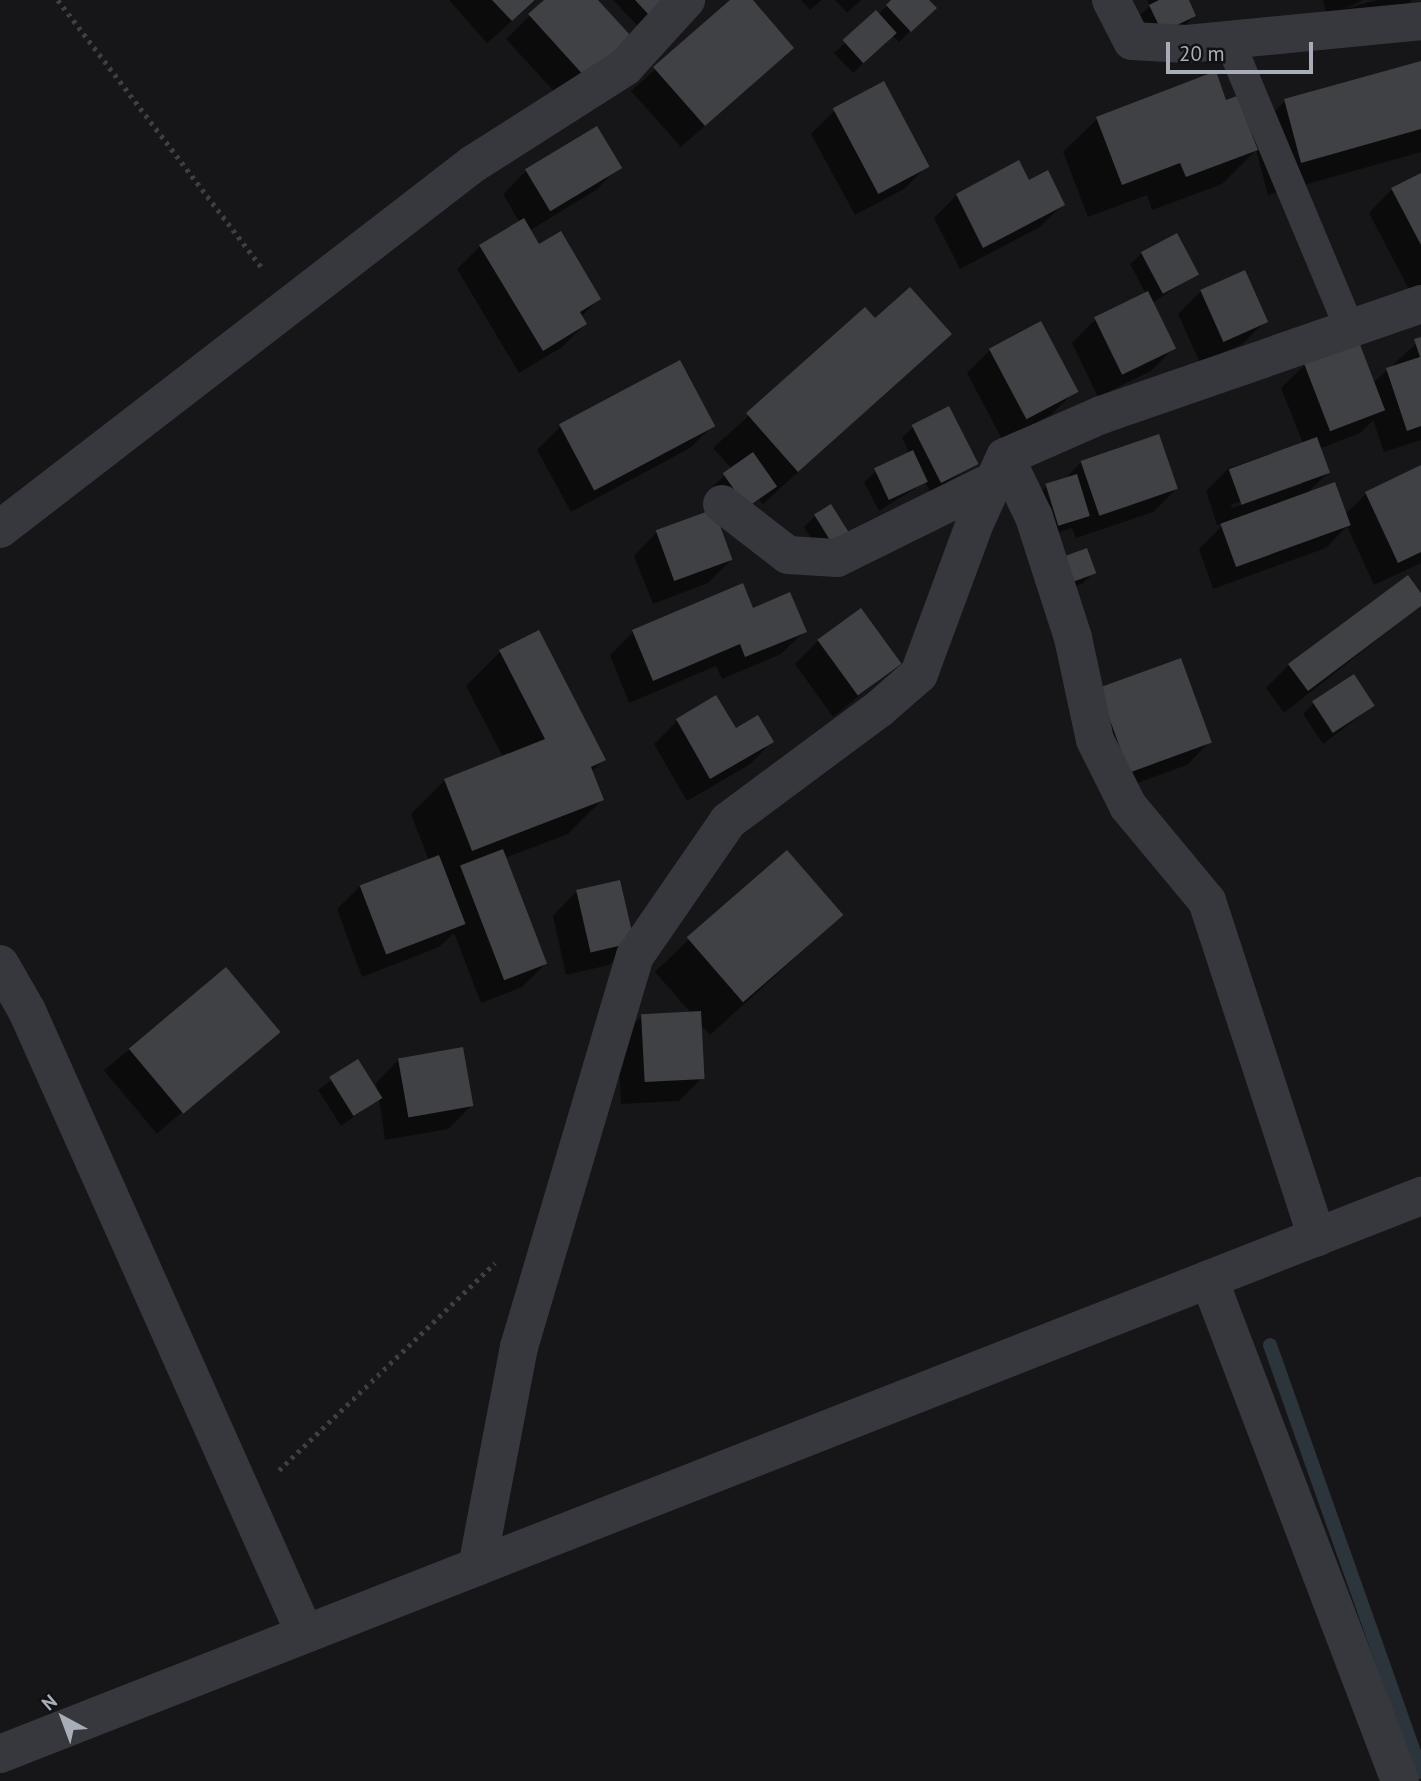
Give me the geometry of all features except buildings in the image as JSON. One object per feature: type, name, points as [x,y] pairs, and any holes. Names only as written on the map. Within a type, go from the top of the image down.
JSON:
[{"type":"street","points":[[0,530],[473,164],[625,66],[685,0]]},
{"type":"street","points":[[1111,0],[1132,41],[1188,44],[1421,21]]},
{"type":"street","points":[[722,504],[788,555],[837,558],[1101,415],[1421,304]]},
{"type":"street","points":[[1000,468],[1034,517],[1073,638],[1095,740],[1128,806],[1207,901],[1317,1237]]},
{"type":"street","points":[[477,1567],[519,1347],[635,956],[729,821],[879,709],[919,674],[1000,468]]},
{"type":"street","points":[[0,964],[27,1011],[305,1634]]},
{"type":"street","points":[[0,1754],[1421,1196]]},
{"type":"street","points":[[1209,1279],[1400,1781]]},
{"type":"lane","points":[[1230,40],[1350,329]]},
{"type":"path","points":[[58,0],[291,306]]},
{"type":"path","points":[[246,1502],[503,1255]]},
{"type":"waterway","points":[[1270,1345],[1421,1772]]}]
